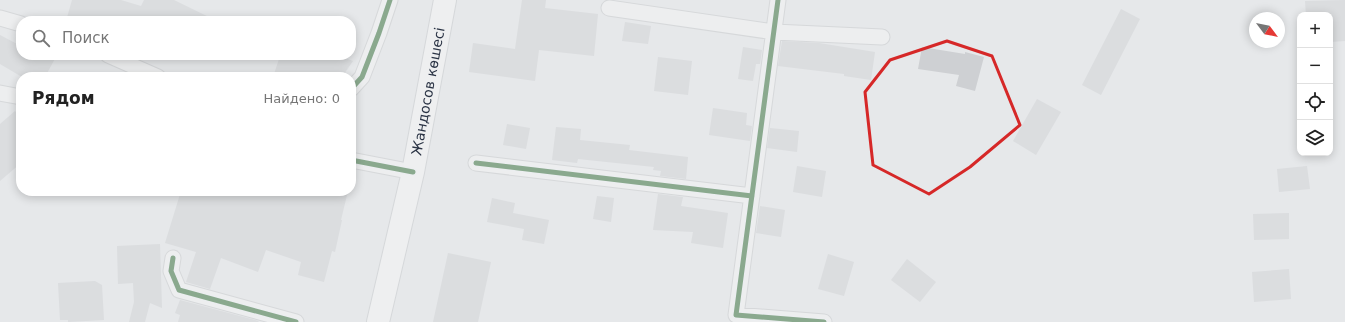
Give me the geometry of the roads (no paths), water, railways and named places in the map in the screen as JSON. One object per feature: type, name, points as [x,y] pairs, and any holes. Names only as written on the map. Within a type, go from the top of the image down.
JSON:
[{"type":"main road","name":"Жандосов көшесі","points":[[378,322],[413,172],[445,0]]},
{"type":"street","points":[[356,84],[362,77],[379,34],[390,0]]},
{"type":"street","points":[[778,0],[736,315],[824,322]]},
{"type":"street","points":[[609,8],[774,32],[882,37]]},
{"type":"street","points":[[0,18],[16,23]]},
{"type":"street","points":[[118,60],[140,72]]},
{"type":"street","points":[[0,93],[16,97]]},
{"type":"street","points":[[356,161],[413,172]]},
{"type":"street","points":[[476,163],[752,196]]},
{"type":"street","points":[[173,258],[171,271],[179,290],[296,322]]}]
